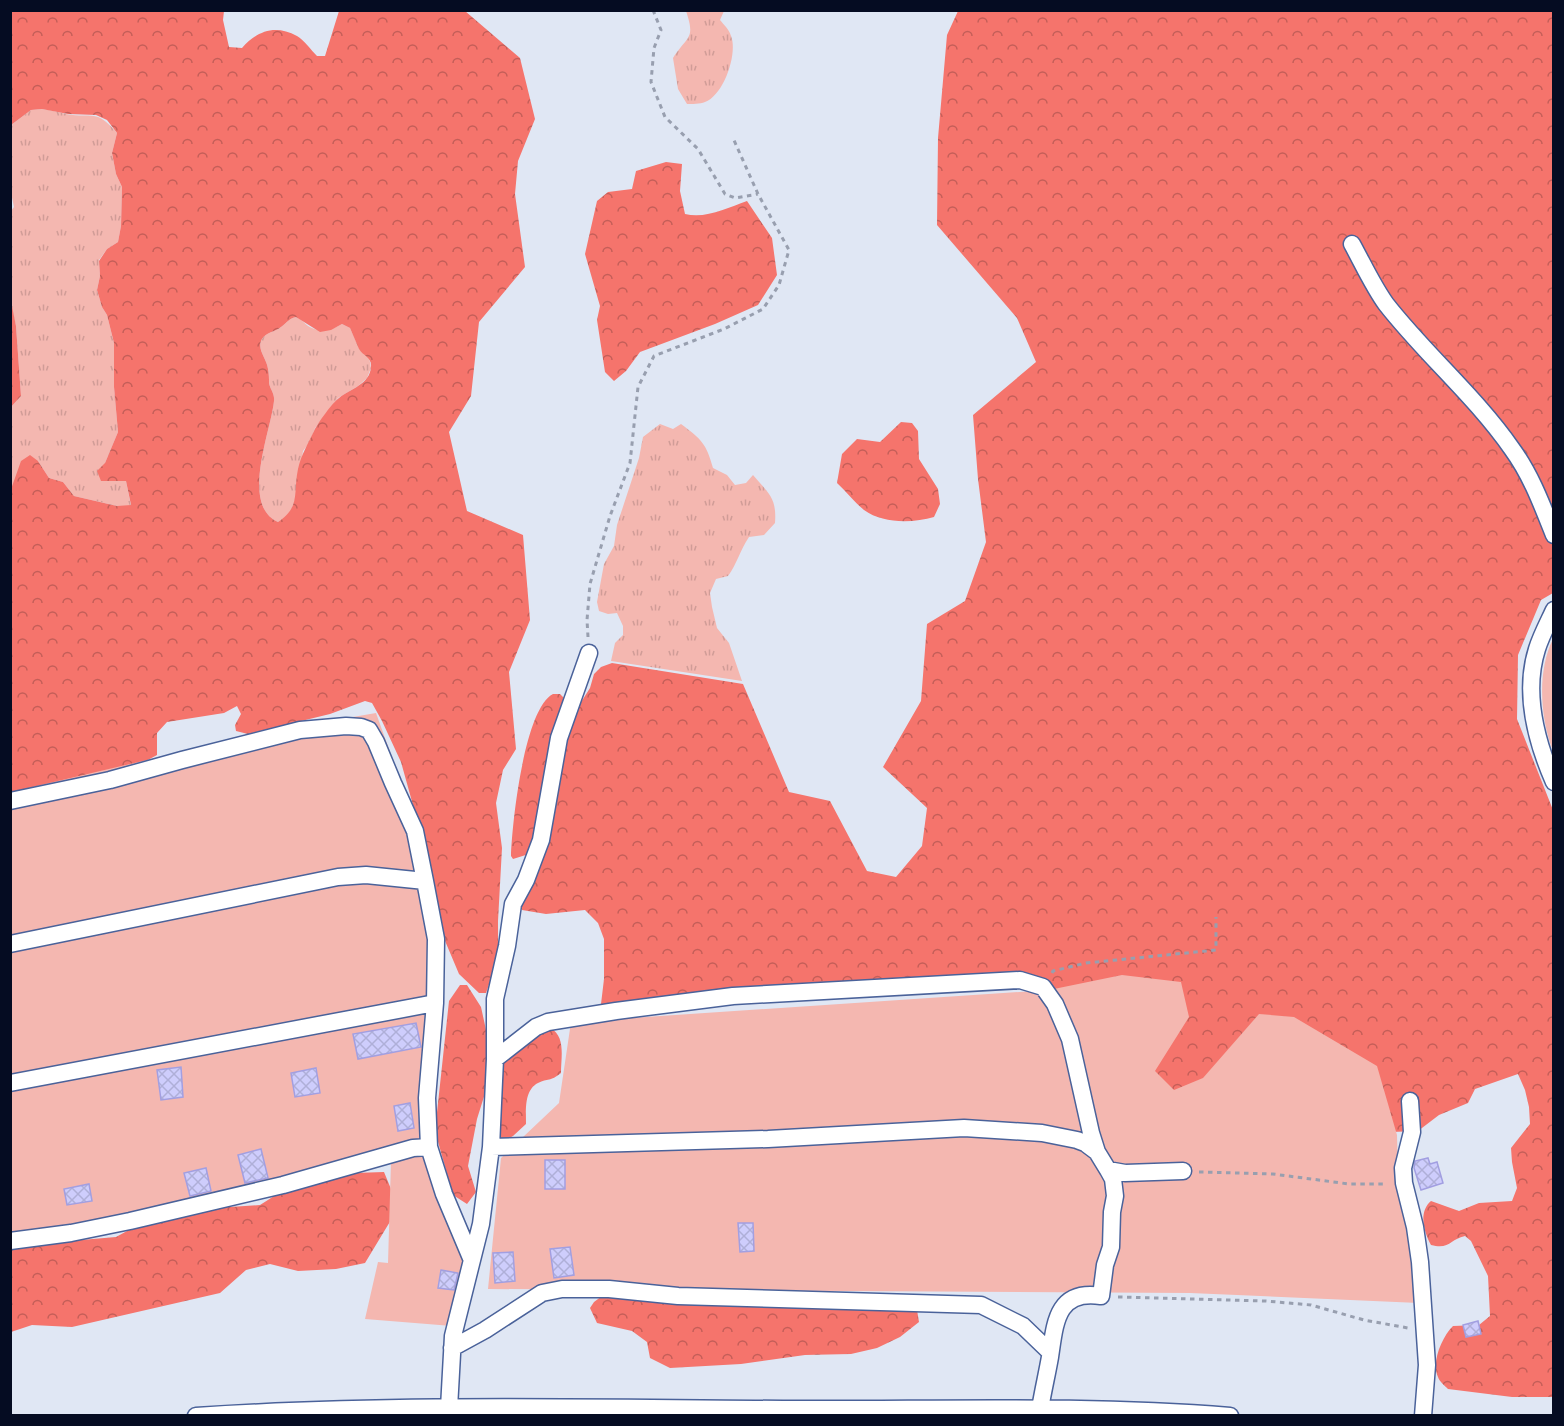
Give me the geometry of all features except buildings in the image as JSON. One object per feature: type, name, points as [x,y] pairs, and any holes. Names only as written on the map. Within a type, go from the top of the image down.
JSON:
[{"type":"street","points":[[1352,244],[1384,302],[1445,368],[1512,449],[1534,486],[1554,535]]},
{"type":"street","points":[[1554,610],[1536,650],[1530,699],[1536,730],[1554,782]]},
{"type":"street","points":[[449,1408],[453,1336],[481,1224],[491,1147],[495,999],[507,946],[513,904],[526,880],[541,840],[559,738],[589,653]]},
{"type":"street","points":[[10,801],[110,780],[300,730],[346,726],[369,730],[415,831],[425,881],[436,939],[435,1003],[427,1098],[429,1147],[444,1194],[471,1258]]},
{"type":"street","points":[[10,944],[338,878],[366,875],[425,881]]},
{"type":"street","points":[[495,1059],[536,1027],[548,1022],[733,996],[1020,980],[1043,987],[1055,1004],[1070,1039],[1090,1133],[1097,1152],[1113,1179],[1115,1196],[1111,1247],[1105,1265],[1101,1296],[1085,1294],[1070,1300],[1059,1312],[1050,1352],[1045,1411]]},
{"type":"street","points":[[10,1083],[435,1003]]},
{"type":"street","points":[[1410,1101],[1412,1132],[1403,1160],[1404,1183],[1416,1227],[1419,1251],[1427,1365],[1423,1416]]},
{"type":"street","points":[[491,1147],[768,1139],[964,1128],[1042,1133],[1077,1140],[1097,1152]]},
{"type":"street","points":[[10,1241],[71,1233],[130,1221],[283,1185],[413,1148],[429,1147]]},
{"type":"street","points":[[1108,1170],[1125,1173],[1183,1172]]},
{"type":"street","points":[[452,1348],[485,1330],[542,1293],[580,1288],[678,1296],[981,1305],[1023,1326],[1050,1352]]},
{"type":"street","points":[[196,1416],[424,1412],[449,1408],[1185,1412],[1230,1416]]},
{"type":"path","points":[[653,10],[661,30],[654,48],[651,82],[665,117],[698,149],[725,194],[735,198],[758,194]]},
{"type":"path","points":[[589,653],[587,620],[590,584],[610,516],[630,463],[638,387],[654,356],[724,329],[763,309],[779,285],[789,250],[758,194],[733,138]]},
{"type":"path","points":[[1043,987],[1053,971],[1086,963],[1216,950],[1216,917]]},
{"type":"path","points":[[1183,1172],[1274,1174],[1350,1184],[1404,1183]]},
{"type":"path","points":[[1101,1296],[1266,1301],[1311,1305],[1364,1320],[1412,1329],[1424,1335]]},
{"type":"green space","points":[[11,11],[224,11],[223,20],[229,47],[242,48],[260,34],[281,30],[300,38],[317,56],[325,56],[339,11],[465,11],[520,58],[535,119],[518,161],[515,194],[525,267],[479,322],[471,396],[449,432],[467,511],[523,535],[530,620],[509,672],[516,749],[503,770],[496,803],[502,848],[498,958],[486,993],[479,993],[459,974],[440,929],[426,852],[401,762],[372,703],[365,701],[330,714],[248,734],[236,731],[235,725],[241,714],[237,706],[224,713],[167,722],[157,733],[157,755],[135,767],[11,796],[10,492],[21,461],[30,455],[38,461],[49,478],[63,482],[74,496],[117,506],[131,505],[126,481],[101,481],[97,471],[105,463],[118,432],[114,387],[114,343],[107,315],[97,290],[100,276],[99,261],[107,249],[118,242],[121,226],[122,187],[116,174],[112,153],[117,133],[107,120],[96,115],[68,114],[42,109],[31,110],[11,125]],"holes":[[[296,317],[320,332],[331,330],[342,324],[350,328],[359,349],[370,361],[370,373],[359,386],[336,400],[325,413],[299,464],[293,505],[278,522],[267,513],[261,500],[259,484],[274,398],[260,343],[266,335]]]},
{"type":"green space","points":[[686,11],[724,11],[720,20],[729,31],[733,43],[731,63],[723,83],[712,98],[698,104],[687,104],[678,89],[673,58],[689,37],[690,27]]},
{"type":"green space","points":[[958,11],[1553,11],[1553,593],[1541,600],[1518,655],[1517,719],[1553,810],[1553,1397],[1512,1397],[1448,1389],[1436,1371],[1439,1350],[1445,1336],[1453,1326],[1479,1325],[1490,1316],[1488,1276],[1471,1241],[1465,1236],[1446,1245],[1431,1245],[1424,1228],[1423,1216],[1431,1201],[1459,1211],[1479,1203],[1512,1201],[1517,1188],[1511,1148],[1530,1124],[1525,1090],[1518,1074],[1475,1089],[1468,1103],[1439,1115],[1418,1131],[1391,1132],[1247,1047],[1180,1098],[1074,1025],[1047,980],[603,1008],[601,1004],[604,979],[604,939],[598,923],[585,910],[546,914],[522,910],[520,906],[563,740],[578,707],[590,688],[594,674],[601,667],[612,663],[743,684],[789,792],[830,801],[867,871],[896,877],[922,846],[927,808],[883,767],[921,701],[927,624],[965,601],[986,542],[973,415],[1036,362],[1017,318],[937,225],[938,138],[947,35]]},
{"type":"green space","points":[[42,109],[99,117],[117,133],[112,153],[116,174],[122,187],[121,226],[118,242],[107,249],[99,260],[100,276],[97,290],[107,315],[114,343],[114,387],[118,432],[105,463],[117,481],[126,481],[131,506],[117,506],[74,496],[63,482],[49,478],[38,461],[14,483],[11,492],[11,407],[21,396],[16,326],[10,301],[10,212],[14,207],[10,188],[11,125],[31,110]]},
{"type":"green space","points":[[666,162],[682,164],[680,191],[685,214],[709,214],[747,201],[772,238],[777,275],[758,305],[640,352],[626,371],[614,381],[605,372],[597,320],[600,306],[585,254],[597,201],[608,192],[632,189],[636,171]]},
{"type":"green space","points":[[11,301],[16,326],[21,396],[11,407]]},
{"type":"green space","points":[[296,317],[310,327],[320,330],[327,330],[342,324],[350,328],[360,350],[369,357],[371,368],[367,378],[338,398],[315,428],[310,442],[303,451],[295,500],[289,515],[278,522],[267,513],[261,500],[259,484],[274,398],[260,343],[266,335]]},
{"type":"green space","points":[[901,422],[912,423],[918,431],[919,459],[938,489],[940,504],[934,517],[908,521],[880,518],[864,510],[837,483],[842,454],[857,439],[880,442]]},
{"type":"green space","points":[[660,424],[673,429],[681,424],[694,434],[708,453],[713,468],[727,475],[735,485],[746,483],[753,475],[767,491],[775,507],[775,523],[764,535],[749,537],[728,576],[716,579],[710,593],[717,628],[729,643],[742,681],[611,661],[615,643],[623,635],[623,626],[617,613],[608,614],[599,611],[597,602],[604,564],[614,546],[617,525],[639,458],[643,437]]},
{"type":"green space","points":[[1553,639],[1553,751],[1545,724],[1542,695],[1544,665]]},
{"type":"green space","points":[[553,694],[560,694],[565,699],[529,854],[513,859],[511,856],[514,819],[527,743],[534,721],[543,704]]},
{"type":"green space","points":[[376,713],[417,827],[439,934],[432,1139],[462,1247],[462,1271],[452,1326],[365,1319],[378,1262],[388,1263],[391,1161],[102,1219],[11,1234],[11,792],[266,732]]},
{"type":"green space","points":[[1122,975],[1181,982],[1189,1017],[1155,1071],[1174,1090],[1203,1078],[1259,1014],[1294,1017],[1377,1066],[1397,1135],[1398,1177],[1419,1303],[1190,1293],[488,1289],[501,1158],[559,1103],[571,1022],[1049,990]]},
{"type":"green space","points":[[460,985],[467,985],[481,1007],[490,1048],[487,1087],[477,1119],[468,1166],[476,1192],[467,1204],[453,1195],[435,1131],[449,1001]]},
{"type":"green space","points":[[550,1028],[561,1042],[561,1073],[533,1086],[528,1095],[526,1124],[502,1142],[498,1139],[502,1065],[508,1057]]},
{"type":"green space","points":[[384,1172],[391,1189],[394,1215],[365,1263],[336,1269],[298,1271],[270,1264],[246,1270],[220,1293],[72,1327],[32,1325],[11,1332],[11,1246],[116,1237],[151,1218],[213,1203],[230,1207],[260,1205],[290,1186],[354,1173]]},
{"type":"green space","points":[[602,1296],[676,1304],[917,1310],[919,1322],[900,1337],[877,1348],[851,1354],[805,1355],[741,1364],[670,1368],[650,1358],[647,1342],[632,1331],[597,1323],[590,1308]]}]
